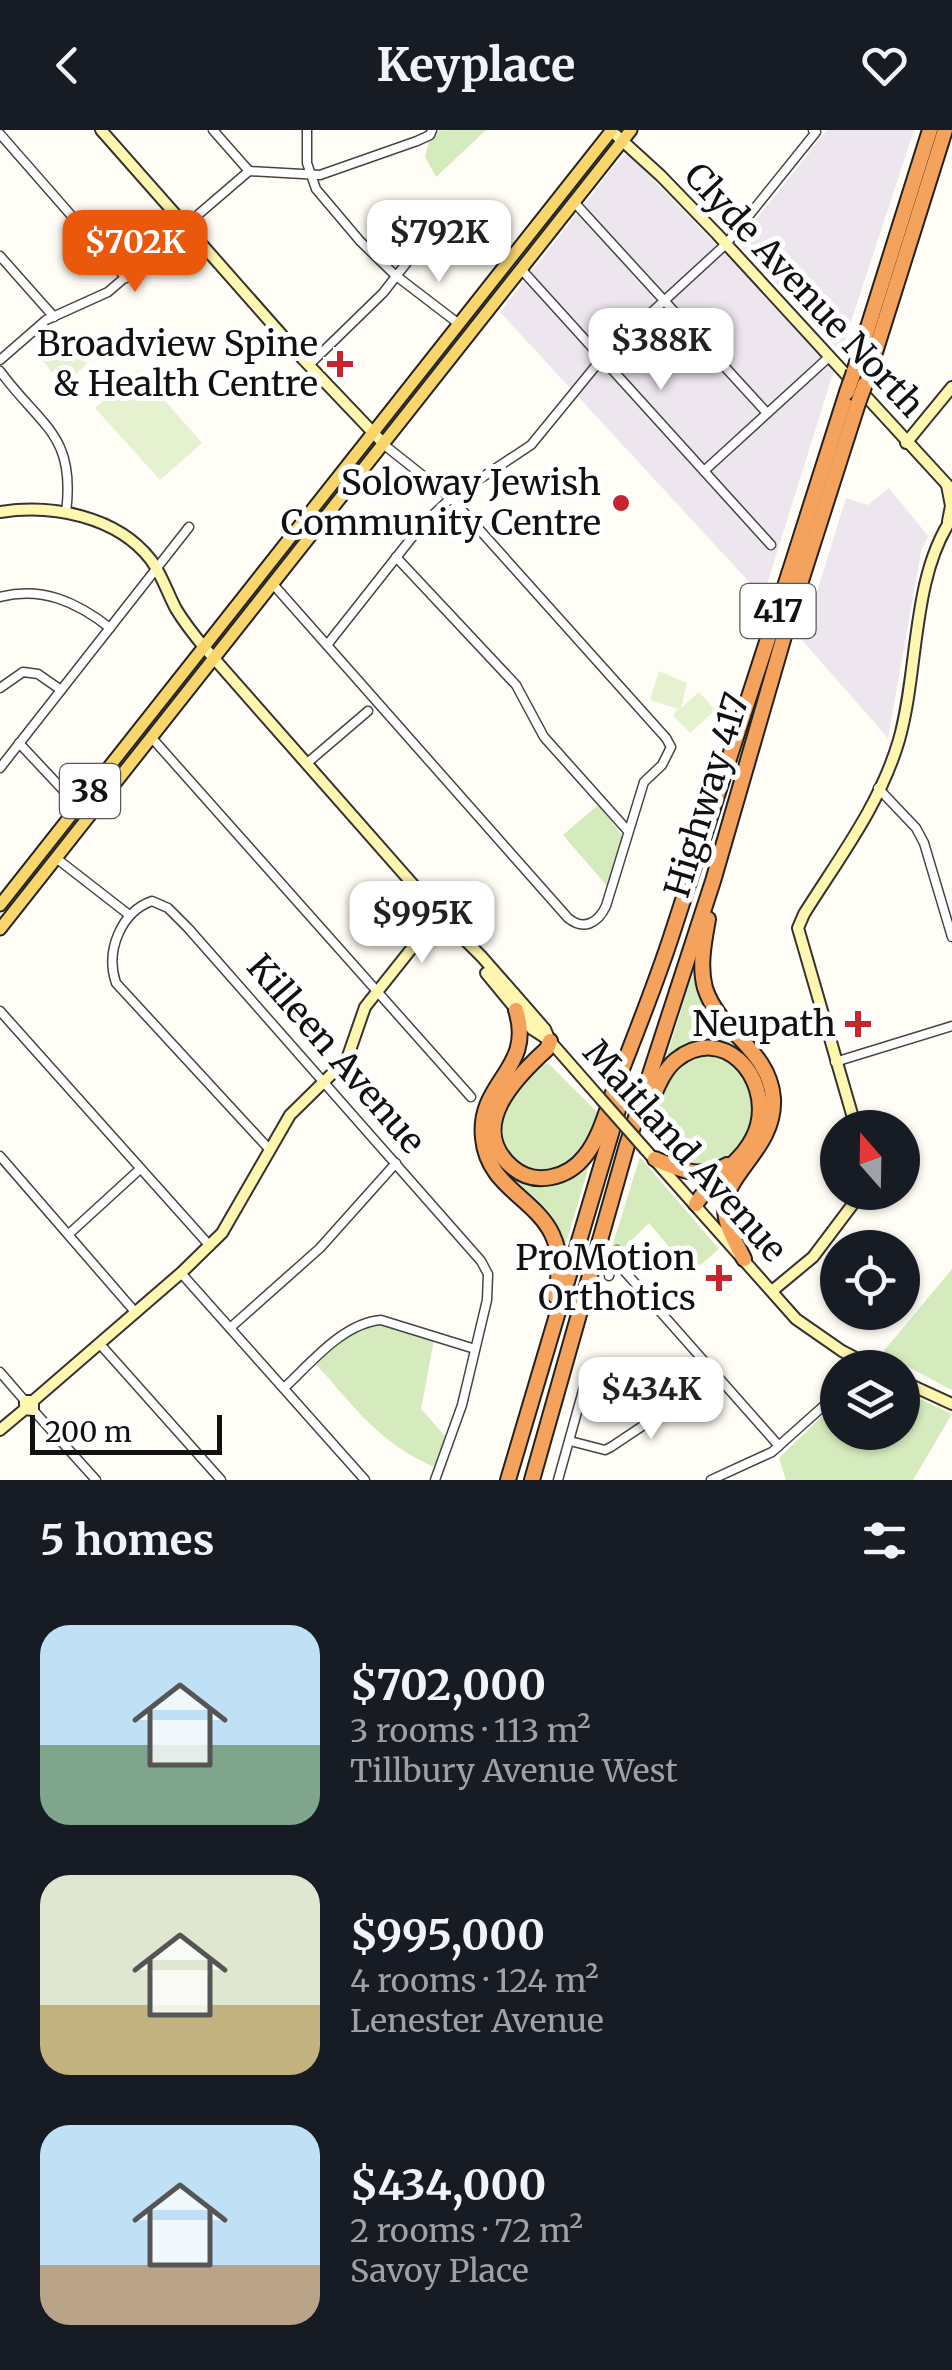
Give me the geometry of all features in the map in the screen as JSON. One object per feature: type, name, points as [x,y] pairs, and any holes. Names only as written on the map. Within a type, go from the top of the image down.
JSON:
[{"type":"highway","name":"417","points":[[508,1480],[646,1011],[853,398],[854,372],[930,130]]},
{"type":"highway","name":"Highway 417","points":[[532,1480],[628,1145],[713,881],[853,398],[865,384],[945,130]]},
{"type":"highway","points":[[696,1204],[747,1156],[771,1122],[772,1092],[760,1059],[719,1013],[705,987],[703,950],[713,881]]},
{"type":"highway","points":[[516,1010],[522,1042],[495,1088],[483,1118],[484,1148],[505,1183],[538,1211],[556,1239],[558,1284],[540,1374]]},
{"type":"highway","points":[[550,1040],[547,1048],[507,1089],[493,1128],[498,1150],[511,1166],[536,1178],[562,1174],[588,1153],[646,1011]]},
{"type":"highway","points":[[495,1088],[518,1062],[550,1040]]},
{"type":"highway","points":[[628,1145],[664,1074],[676,1060],[708,1048],[741,1060],[753,1075],[760,1108],[757,1129],[725,1204],[729,1226],[744,1259]]},
{"type":"highway","points":[[650,1154],[686,1172],[703,1174],[747,1156]]},
{"type":"main road","name":"38","points":[[0,929],[151,736],[208,652],[372,434],[610,130]]},
{"type":"main road","name":"38","points":[[0,905],[208,652],[272,584],[626,135]]},
{"type":"street","points":[[101,130],[372,434],[452,498],[666,738],[671,748],[662,765],[644,782],[599,919],[588,925],[576,924],[568,918],[272,584]]},
{"type":"street","points":[[213,130],[249,171],[309,176],[417,141],[430,136],[432,130]]},
{"type":"street","points":[[308,130],[309,176],[316,189],[360,241],[396,275],[459,324]]},
{"type":"street","name":"Clyde Avenue North","points":[[610,130],[626,135],[950,488]]},
{"type":"street","points":[[326,645],[421,526],[452,498],[531,445],[603,357],[726,244],[816,132],[813,130]]},
{"type":"street","points":[[0,134],[126,278]]},
{"type":"street","points":[[0,360],[54,317],[108,292],[249,171]]},
{"type":"street","points":[[574,202],[767,413]]},
{"type":"street","points":[[309,365],[360,317],[426,238]]},
{"type":"street","points":[[0,256],[54,317]]},
{"type":"street","points":[[521,269],[771,546]]},
{"type":"street","points":[[704,471],[829,357]]},
{"type":"street","points":[[0,370],[55,436],[62,450],[69,472],[66,513]]},
{"type":"street","points":[[906,443],[952,387]]},
{"type":"street","points":[[851,1110],[798,928],[815,895],[859,832],[899,738],[929,570],[950,522],[950,488]]},
{"type":"street","name":"Maitland Avenue","points":[[0,512],[34,508],[66,513],[127,536],[157,569],[176,608],[208,652],[466,945],[538,1035],[550,1040]]},
{"type":"street","points":[[0,768],[190,527]]},
{"type":"street","points":[[396,557],[516,685],[544,737],[628,831]]},
{"type":"street","points":[[0,597],[34,592],[62,599],[110,628]]},
{"type":"street","points":[[0,688],[23,672],[38,674],[61,690]]},
{"type":"street","points":[[306,764],[368,711]]},
{"type":"street","points":[[151,736],[471,1098]]},
{"type":"street","points":[[20,744],[78,806]]},
{"type":"street","points":[[878,788],[916,828],[924,843],[952,938]]},
{"type":"street","points":[[56,858],[128,914],[112,956],[116,983],[270,1150]]},
{"type":"street","name":"Killeen Avenue","points":[[128,914],[152,901],[168,908],[481,1261],[488,1274],[487,1300],[476,1348]]},
{"type":"street","points":[[0,1430],[210,1246],[235,1215],[290,1115],[347,1059],[365,1007],[375,991],[438,914]]},
{"type":"street","name":"Maitland Avenue","points":[[466,945],[482,957],[545,1028],[550,1040],[600,1098],[772,1291],[812,1332],[842,1350]]},
{"type":"street","points":[[0,1010],[210,1246]]},
{"type":"street","points":[[836,1062],[952,1026]]},
{"type":"street","points":[[0,1156],[136,1312]]},
{"type":"street","points":[[230,1328],[320,1248],[396,1163]]},
{"type":"street","points":[[70,1232],[140,1169]]},
{"type":"street","points":[[772,1291],[813,1256],[848,1210]]},
{"type":"street","points":[[609,1276],[617,1250]]},
{"type":"street","points":[[613,1262],[779,1446]]},
{"type":"street","points":[[181,1273],[365,1480]]},
{"type":"street","points":[[284,1388],[352,1328],[366,1321],[381,1320],[476,1348],[462,1405],[436,1480]]},
{"type":"street","points":[[99,1343],[221,1480]]},
{"type":"street","points":[[558,1480],[584,1387],[600,1368]]},
{"type":"street","points":[[0,1372],[96,1480]]},
{"type":"street","points":[[570,1442],[605,1450],[644,1424],[680,1407],[716,1376]]},
{"type":"street","points":[[920,1389],[952,1404]]},
{"type":"street","points":[[711,1480],[728,1477],[779,1446],[820,1408]]},
{"type":"shaded area","points":[[827,130],[914,130],[841,352],[738,242]]},
{"type":"shaded area","points":[[628,154],[835,367],[763,597],[500,312],[622,156]]},
{"type":"shaded area","points":[[889,488],[928,536],[921,552],[888,738],[802,640],[846,498],[868,505]]},
{"type":"green space","points":[[486,130],[436,177],[425,157],[432,131]]},
{"type":"green space","points":[[59,332],[87,364],[63,385],[36,353]]},
{"type":"green space","points":[[138,370],[202,443],[160,480],[95,408]]},
{"type":"green space","points":[[659,671],[687,683],[681,708],[699,692],[715,710],[690,733],[673,715],[678,709],[650,700]]},
{"type":"green space","points":[[598,805],[623,836],[607,886],[563,835]]},
{"type":"green space","points":[[697,959],[698,971],[755,1057],[769,1096],[750,1149],[760,1085],[714,1045],[663,1068]]},
{"type":"green space","points":[[533,1054],[512,1076],[490,1139],[533,1182],[591,1159],[564,1250],[561,1240],[497,1167],[485,1126],[516,1067]]},
{"type":"green space","points":[[703,1055],[734,1066],[750,1086],[753,1112],[746,1136],[730,1156],[707,1166],[679,1160],[648,1134],[672,1078]]},
{"type":"green space","points":[[548,1063],[598,1113],[571,1161],[556,1170],[540,1171],[525,1167],[512,1156],[504,1142],[501,1124],[507,1104],[523,1082]]},
{"type":"green space","points":[[640,1157],[719,1249],[691,1273],[649,1223],[606,1266]]},
{"type":"green space","points":[[952,1269],[952,1390],[920,1373],[920,1350],[884,1350],[901,1330],[920,1330],[920,1307]]},
{"type":"green space","points":[[379,1325],[434,1340],[421,1409],[447,1438],[436,1468],[383,1436],[316,1364],[354,1331]]},
{"type":"green space","points":[[920,1399],[952,1414],[913,1480],[786,1480],[779,1458],[820,1418],[820,1450],[920,1450]]},
{"type":"place","name":"Broadview Spine & Health Centre","points":[[340,364]]},
{"type":"place","name":"Soloway Jewish Community Centre","points":[[621,503]]},
{"type":"place","name":"Neupath","points":[[858,1024]]},
{"type":"place","name":"ProMotion Orthotics","points":[[719,1278]]}]
